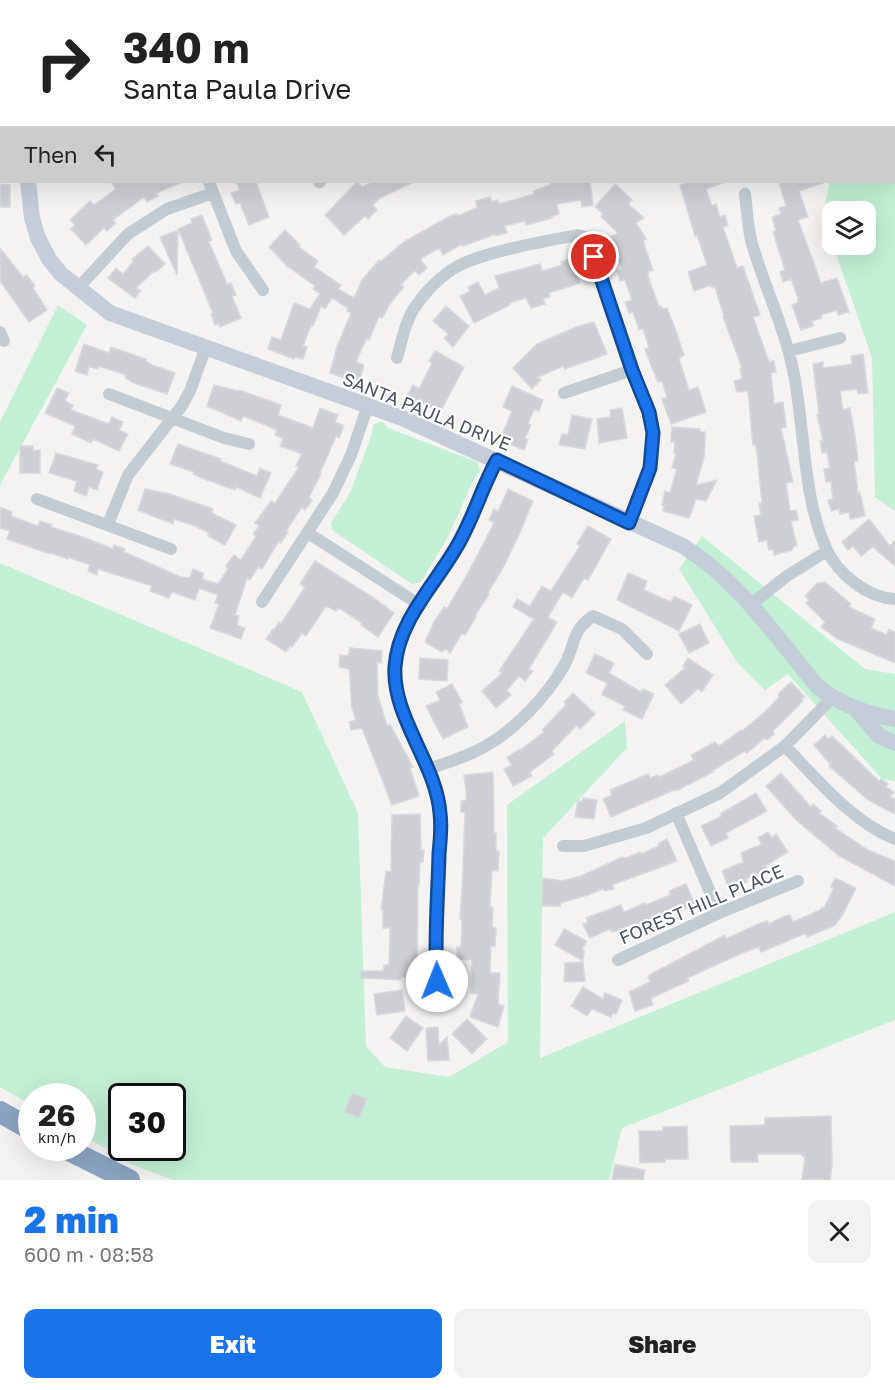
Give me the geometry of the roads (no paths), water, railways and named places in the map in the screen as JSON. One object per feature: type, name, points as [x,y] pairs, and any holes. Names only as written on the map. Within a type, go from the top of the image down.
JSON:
[{"type":"highway","points":[[0,1112],[18,1122]]},
{"type":"highway","points":[[90,1161],[129,1180]]},
{"type":"street","name":"SANTA PAULA DRIVE","points":[[28,183],[32,218],[38,238],[49,259],[61,274],[110,313],[402,418],[683,546],[704,559],[750,605],[818,687],[832,698],[856,709],[895,719]]},
{"type":"street","points":[[78,288],[128,234],[167,209],[211,187],[237,251],[264,290]]},
{"type":"street","points":[[745,194],[751,242],[789,351],[800,406],[816,522],[827,551],[837,566],[875,595],[895,599]]},
{"type":"street","points":[[396,358],[412,312],[430,289],[450,272],[461,265],[495,254],[578,235],[585,237],[649,412],[653,444],[648,475],[629,523]]},
{"type":"street","points":[[789,351],[840,338]]},
{"type":"street","points":[[108,524],[128,476],[173,418],[190,391],[206,348]]},
{"type":"street","points":[[564,393],[632,370]]},
{"type":"street","points":[[109,394],[224,438],[249,444]]},
{"type":"street","points":[[262,602],[333,493],[347,464],[369,405]]},
{"type":"street","points":[[438,996],[436,967],[440,813],[435,784],[403,709],[395,666],[402,638],[461,539],[497,460]]},
{"type":"street","points":[[37,499],[171,549]]},
{"type":"street","points":[[309,532],[420,605]]},
{"type":"street","points":[[750,605],[787,576],[827,551]]},
{"type":"street","points":[[428,770],[484,747],[510,729],[539,700],[565,665],[580,625],[593,616],[622,629],[647,654]]},
{"type":"street","points":[[563,846],[584,846],[630,834],[720,793],[785,746],[832,698]]},
{"type":"street","name":"SANTA PAULA DRIVE","points":[[856,709],[879,736],[895,743]]},
{"type":"street","points":[[785,746],[835,799],[869,824],[895,839]]},
{"type":"street","points":[[676,813],[719,914]]},
{"type":"street","name":"FOREST HILL PLACE","points":[[618,960],[798,881]]}]
